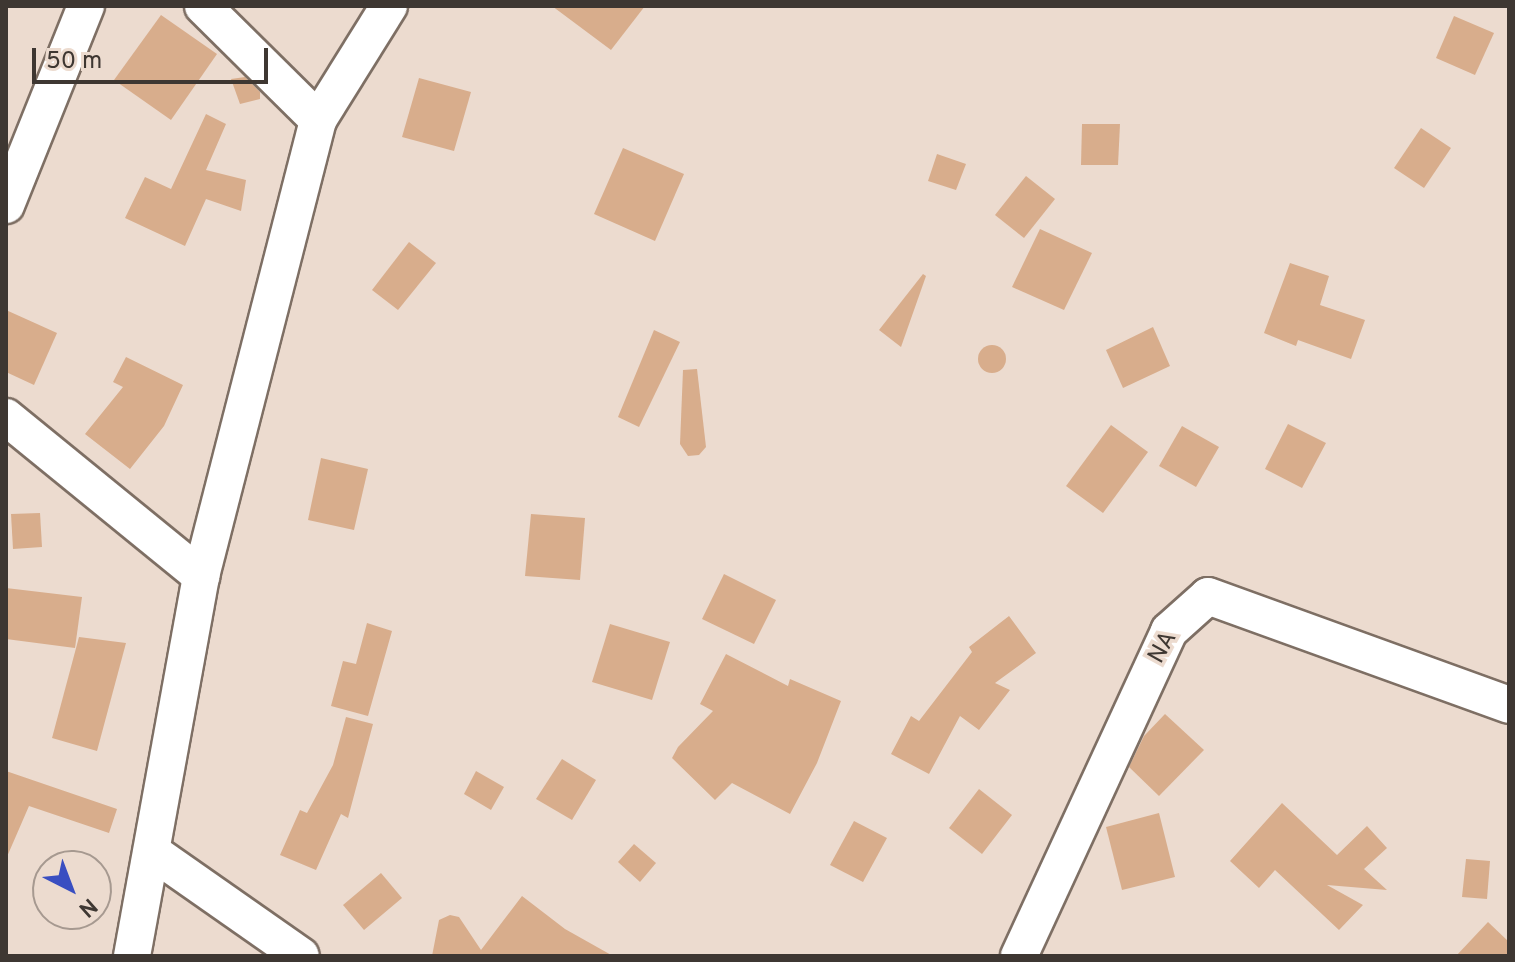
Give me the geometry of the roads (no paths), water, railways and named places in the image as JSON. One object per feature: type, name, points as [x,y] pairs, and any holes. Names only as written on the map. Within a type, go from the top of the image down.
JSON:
[{"type":"street","points":[[6,205],[86,6]]},
{"type":"street","points":[[203,6],[318,120]]},
{"type":"street","points":[[132,956],[154,853],[201,576],[318,120],[389,6]]},
{"type":"street","points":[[6,417],[201,576]]},
{"type":"street","name":"NA","points":[[1019,956],[1169,631],[1208,596],[1509,705]]},
{"type":"street","points":[[154,853],[301,956]]}]
